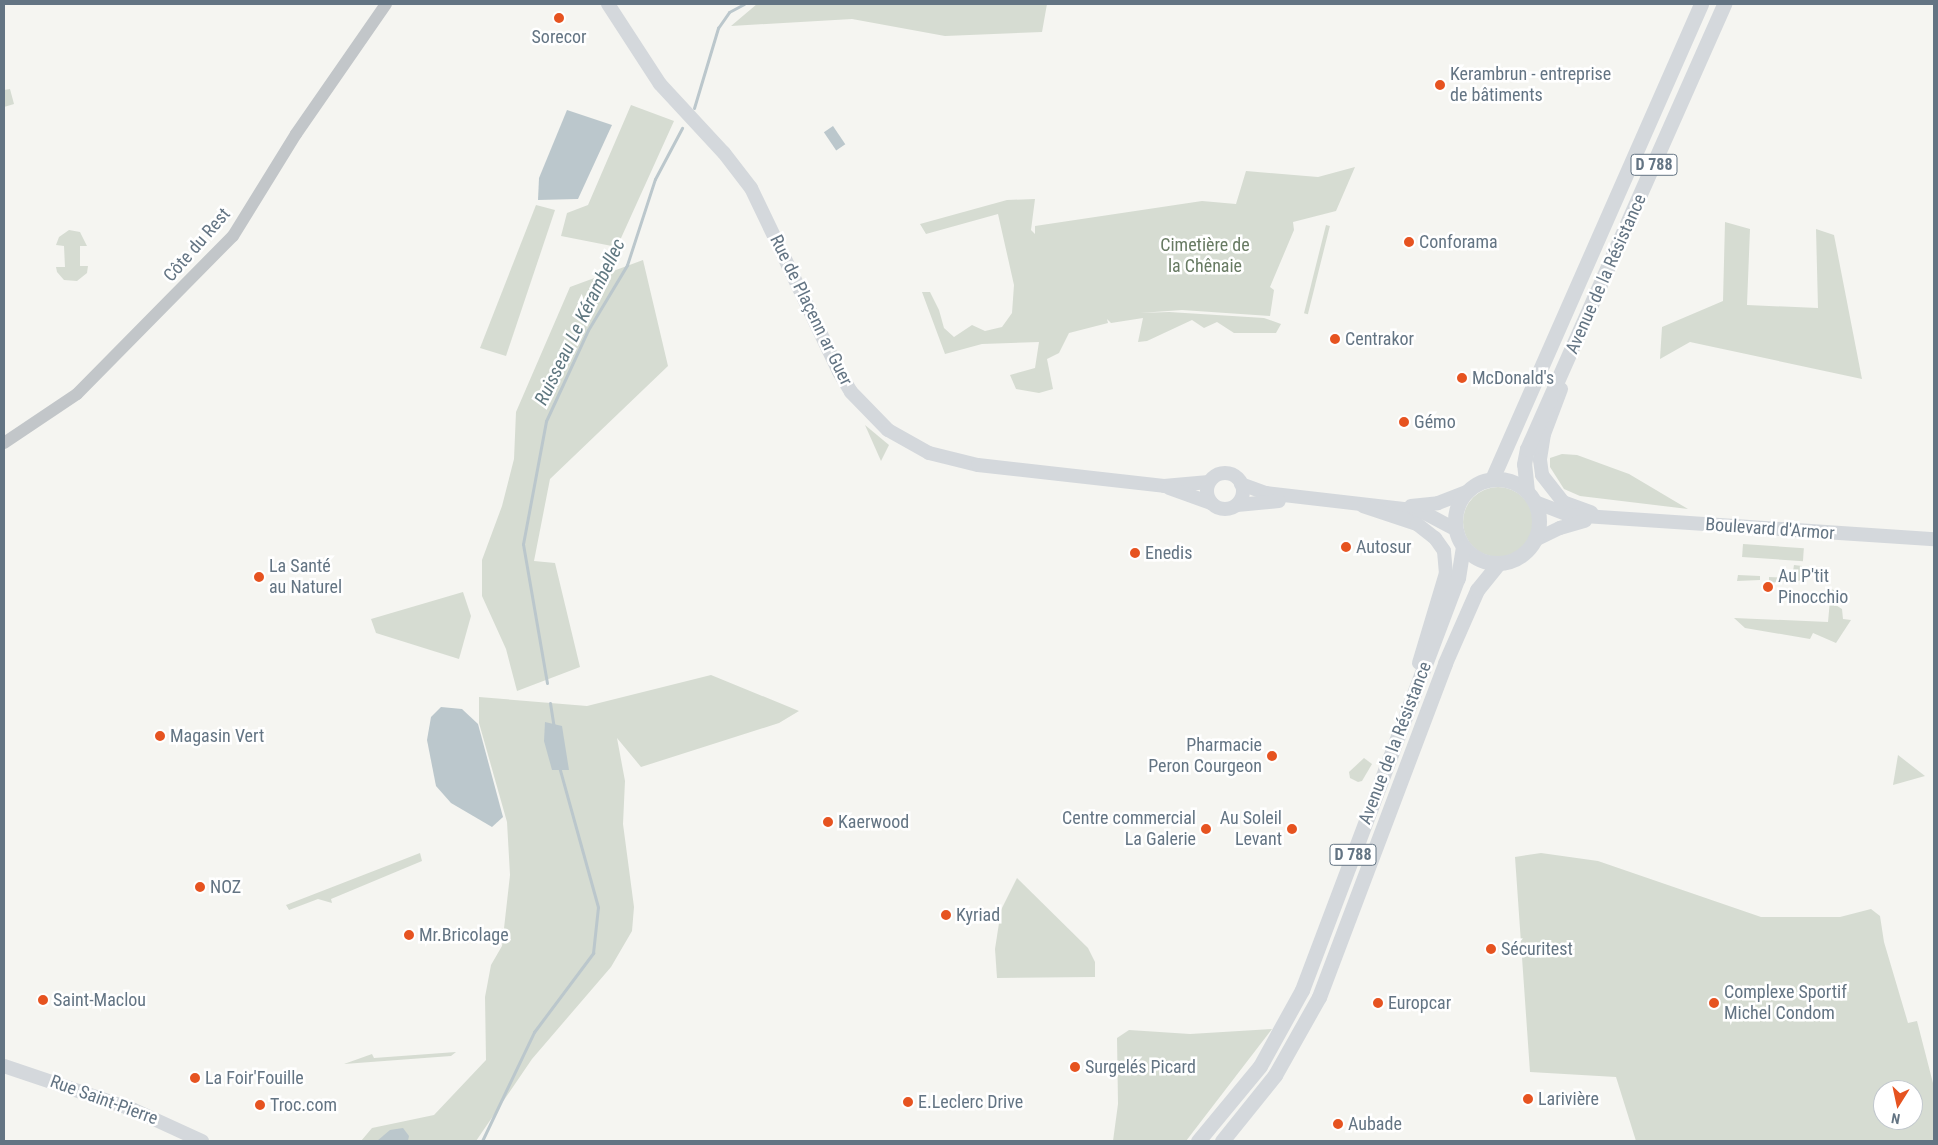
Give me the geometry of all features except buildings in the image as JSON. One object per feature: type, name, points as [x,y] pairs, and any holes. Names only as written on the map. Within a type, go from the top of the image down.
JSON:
[{"type":"main road","name":"Rue de Plaçenn ar Guer","points":[[608,4],[660,84],[724,153],[751,188],[839,372],[851,392],[878,422],[909,444],[948,459],[1164,486],[1209,482]]},
{"type":"main road","name":"Avenue de la Résistance","points":[[1492,479],[1701,4]]},
{"type":"main road","name":"Avenue de la Résistance","points":[[1531,496],[1524,464],[1527,449],[1584,325],[1724,4]]},
{"type":"main road","points":[[1584,325],[1544,434],[1541,467],[1548,486],[1563,502],[1606,517]]},
{"type":"main road","points":[[1332,502],[1260,501],[1223,509],[1211,503],[1207,493],[1209,482],[1218,475],[1229,474],[1241,484],[1266,493],[1363,506],[1421,511],[1455,529]]},
{"type":"main road","points":[[1363,506],[1422,506],[1467,492],[1492,479],[1511,481],[1531,496],[1540,521],[1536,540],[1517,559],[1498,564],[1478,560],[1463,547],[1455,529],[1456,509],[1467,492]]},
{"type":"main road","points":[[1237,505],[1242,495],[1241,484]]},
{"type":"main road","name":"Rue de Plaçenn ar Guer","points":[[1164,486],[1211,503]]},
{"type":"main road","name":"Boulevard d'Armor","points":[[1531,496],[1558,513],[1934,539]]},
{"type":"main road","points":[[1363,506],[1417,524],[1439,543],[1446,558],[1446,573],[1402,721]]},
{"type":"main road","name":"Boulevard d'Armor","points":[[1536,540],[1560,528],[1606,517]]},
{"type":"main road","name":"Avenue de la Résistance","points":[[1198,1141],[1260,1066],[1302,990],[1402,721],[1458,578],[1463,547]]},
{"type":"main road","name":"Avenue de la Résistance","points":[[1222,1141],[1275,1075],[1319,997],[1445,663],[1477,590],[1498,564]]},
{"type":"main road","name":"Rue Saint-Pierre","points":[[4,1066],[132,1109],[202,1141]]},
{"type":"street","name":"Côte du Rest","points":[[4,443],[77,394],[233,236],[296,134],[386,4]]},
{"type":"green space","points":[[757,4],[1047,4],[1042,32],[945,36],[852,19],[731,26]]},
{"type":"green space","points":[[10,89],[14,104],[4,107],[4,90]]},
{"type":"green space","points":[[631,105],[674,121],[617,247],[561,236],[567,213],[588,205]]},
{"type":"green space","name":"Cimetière de la Chênaie","points":[[1355,167],[1336,211],[1293,222],[1294,230],[1270,287],[1274,290],[1270,316],[1182,310],[1140,313],[1169,312],[1264,318],[1281,324],[1276,333],[1234,333],[1217,322],[1204,328],[1192,320],[1147,341],[1138,342],[1143,318],[1111,323],[1107,319],[1108,323],[1069,333],[1059,353],[1047,359],[1053,389],[1039,393],[1016,389],[1010,375],[1035,368],[1039,342],[982,344],[945,354],[922,292],[930,292],[939,310],[944,328],[954,337],[972,325],[985,331],[1002,327],[1012,313],[1014,285],[998,214],[926,234],[920,224],[1007,200],[1035,199],[1031,230],[1035,234],[1035,226],[1202,201],[1236,204],[1246,171],[1318,177]]},
{"type":"green space","points":[[536,205],[555,210],[506,356],[480,348]]},
{"type":"green space","points":[[1725,222],[1750,229],[1747,305],[1818,308],[1816,229],[1834,235],[1862,379],[1690,342],[1660,359],[1662,327],[1723,301]]},
{"type":"green space","points":[[1326,225],[1330,226],[1308,314],[1304,313]]},
{"type":"green space","points":[[69,230],[80,232],[87,246],[80,246],[80,266],[88,266],[87,273],[77,281],[64,280],[57,272],[56,267],[65,267],[64,246],[56,245],[59,237]]},
{"type":"green space","points":[[643,260],[668,366],[550,479],[534,561],[555,563],[580,667],[517,691],[506,649],[482,596],[482,560],[502,506],[514,459],[516,412],[570,287]]},
{"type":"green space","points":[[865,425],[889,445],[881,461]]},
{"type":"green space","points":[[1562,454],[1577,455],[1629,474],[1688,509],[1580,496],[1564,489],[1550,467],[1550,458]]},
{"type":"green space","points":[[1498,487],[1511,490],[1523,497],[1530,509],[1533,522],[1530,535],[1523,547],[1511,554],[1498,557],[1485,554],[1473,547],[1466,535],[1463,522],[1466,509],[1473,497],[1485,490]]},
{"type":"green space","points":[[1743,544],[1804,548],[1803,561],[1742,557]]},
{"type":"green space","points":[[1794,565],[1802,566],[1801,580],[1791,584]]},
{"type":"green space","points":[[1738,575],[1760,576],[1760,580],[1737,581]]},
{"type":"green space","points":[[1769,577],[1788,578],[1788,581],[1769,583]]},
{"type":"green space","points":[[1831,589],[1834,590],[1834,604],[1842,609],[1843,619],[1851,620],[1836,643],[1813,633],[1810,639],[1745,628],[1734,618],[1828,622]]},
{"type":"green space","points":[[463,592],[471,616],[459,659],[376,633],[371,619]]},
{"type":"green space","points":[[711,675],[799,711],[779,723],[641,767],[617,738],[625,781],[623,824],[634,907],[632,931],[611,967],[532,1059],[476,1141],[361,1141],[372,1128],[434,1115],[486,1060],[485,997],[491,965],[502,946],[510,875],[507,822],[479,723],[479,697],[587,706]]},
{"type":"green space","points":[[1898,755],[1925,776],[1893,785]]},
{"type":"green space","points":[[1364,758],[1372,764],[1362,781],[1358,782],[1350,778],[1349,772]]},
{"type":"green space","points":[[420,853],[422,861],[331,899],[332,903],[318,899],[289,910],[286,905]]},
{"type":"green space","name":"Complexe Sportif Michel Condom","points":[[1541,853],[1598,861],[1761,917],[1840,917],[1871,909],[1880,916],[1884,942],[1908,1023],[1917,1021],[1934,1087],[1934,1141],[1636,1141],[1616,1077],[1530,1072],[1515,857]]},
{"type":"green space","points":[[1017,878],[1088,948],[1095,962],[1095,977],[997,978],[995,949],[1001,910]]},
{"type":"green space","points":[[1272,1029],[1186,1141],[1113,1141],[1118,1104],[1117,1038],[1129,1030],[1190,1034]]},
{"type":"green space","points":[[456,1052],[451,1056],[344,1064],[372,1054],[374,1058]]},
{"type":"shaded area","points":[[567,110],[612,125],[578,199],[538,200],[539,178]]},
{"type":"shaded area","points":[[833,126],[845,144],[836,150],[824,132]]},
{"type":"shaded area","points":[[441,707],[462,709],[478,724],[503,817],[492,827],[451,803],[436,786],[427,740],[431,717]]},
{"type":"shaded area","points":[[545,722],[562,726],[569,770],[552,770],[544,741]]},
{"type":"shaded area","points":[[403,1128],[409,1136],[408,1141],[377,1141],[390,1130]]},
{"type":"waterway","name":"Ruisseau Le Kérambellec","points":[[694,108],[718,28],[729,12],[744,4]]},
{"type":"waterway","name":"Ruisseau Le Kérambellec","points":[[547,683],[523,544],[546,421],[588,330],[627,265],[655,179],[682,128]]},
{"type":"waterway","name":"Ruisseau Le Kérambellec","points":[[550,703],[554,728]]},
{"type":"waterway","name":"Ruisseau Le Kérambellec","points":[[482,1141],[534,1032],[593,953],[598,907],[559,766]]},
{"type":"place","name":"Sorecor","points":[[559,18]]},
{"type":"place","name":"Kerambrun - entreprise de bâtiments","points":[[1440,85]]},
{"type":"place","name":"Conforama","points":[[1409,242]]},
{"type":"place","name":"Centrakor","points":[[1335,339]]},
{"type":"place","name":"McDonald's","points":[[1462,378]]},
{"type":"place","name":"Gémo","points":[[1404,422]]},
{"type":"place","name":"Autosur","points":[[1346,547]]},
{"type":"place","name":"Enedis","points":[[1135,553]]},
{"type":"place","name":"La Santé au Naturel","points":[[259,577]]},
{"type":"place","name":"Au P'tit Pinocchio","points":[[1768,587]]},
{"type":"place","name":"Magasin Vert","points":[[160,736]]},
{"type":"place","name":"Pharmacie Peron Courgeon","points":[[1272,756]]},
{"type":"place","name":"Kaerwood","points":[[828,822]]},
{"type":"place","name":"Centre commercial La Galerie","points":[[1206,829]]},
{"type":"place","name":"Au Soleil Levant","points":[[1292,829]]},
{"type":"place","name":"NOZ","points":[[200,887]]},
{"type":"place","name":"Kyriad","points":[[946,915]]},
{"type":"place","name":"Mr.Bricolage","points":[[409,935]]},
{"type":"place","name":"Sécuritest","points":[[1491,949]]},
{"type":"place","name":"Saint-Maclou","points":[[43,1000]]},
{"type":"place","name":"Europcar","points":[[1378,1003]]},
{"type":"place","name":"Complexe Sportif Michel Condom","points":[[1714,1003]]},
{"type":"place","name":"Surgelés Picard","points":[[1075,1067]]},
{"type":"place","name":"La Foir'Fouille","points":[[195,1078]]},
{"type":"place","name":"Larivière","points":[[1528,1099]]},
{"type":"place","name":"E.Leclerc Drive","points":[[908,1102]]},
{"type":"place","name":"Troc.com","points":[[260,1105]]},
{"type":"place","name":"Aubade","points":[[1338,1124]]}]
